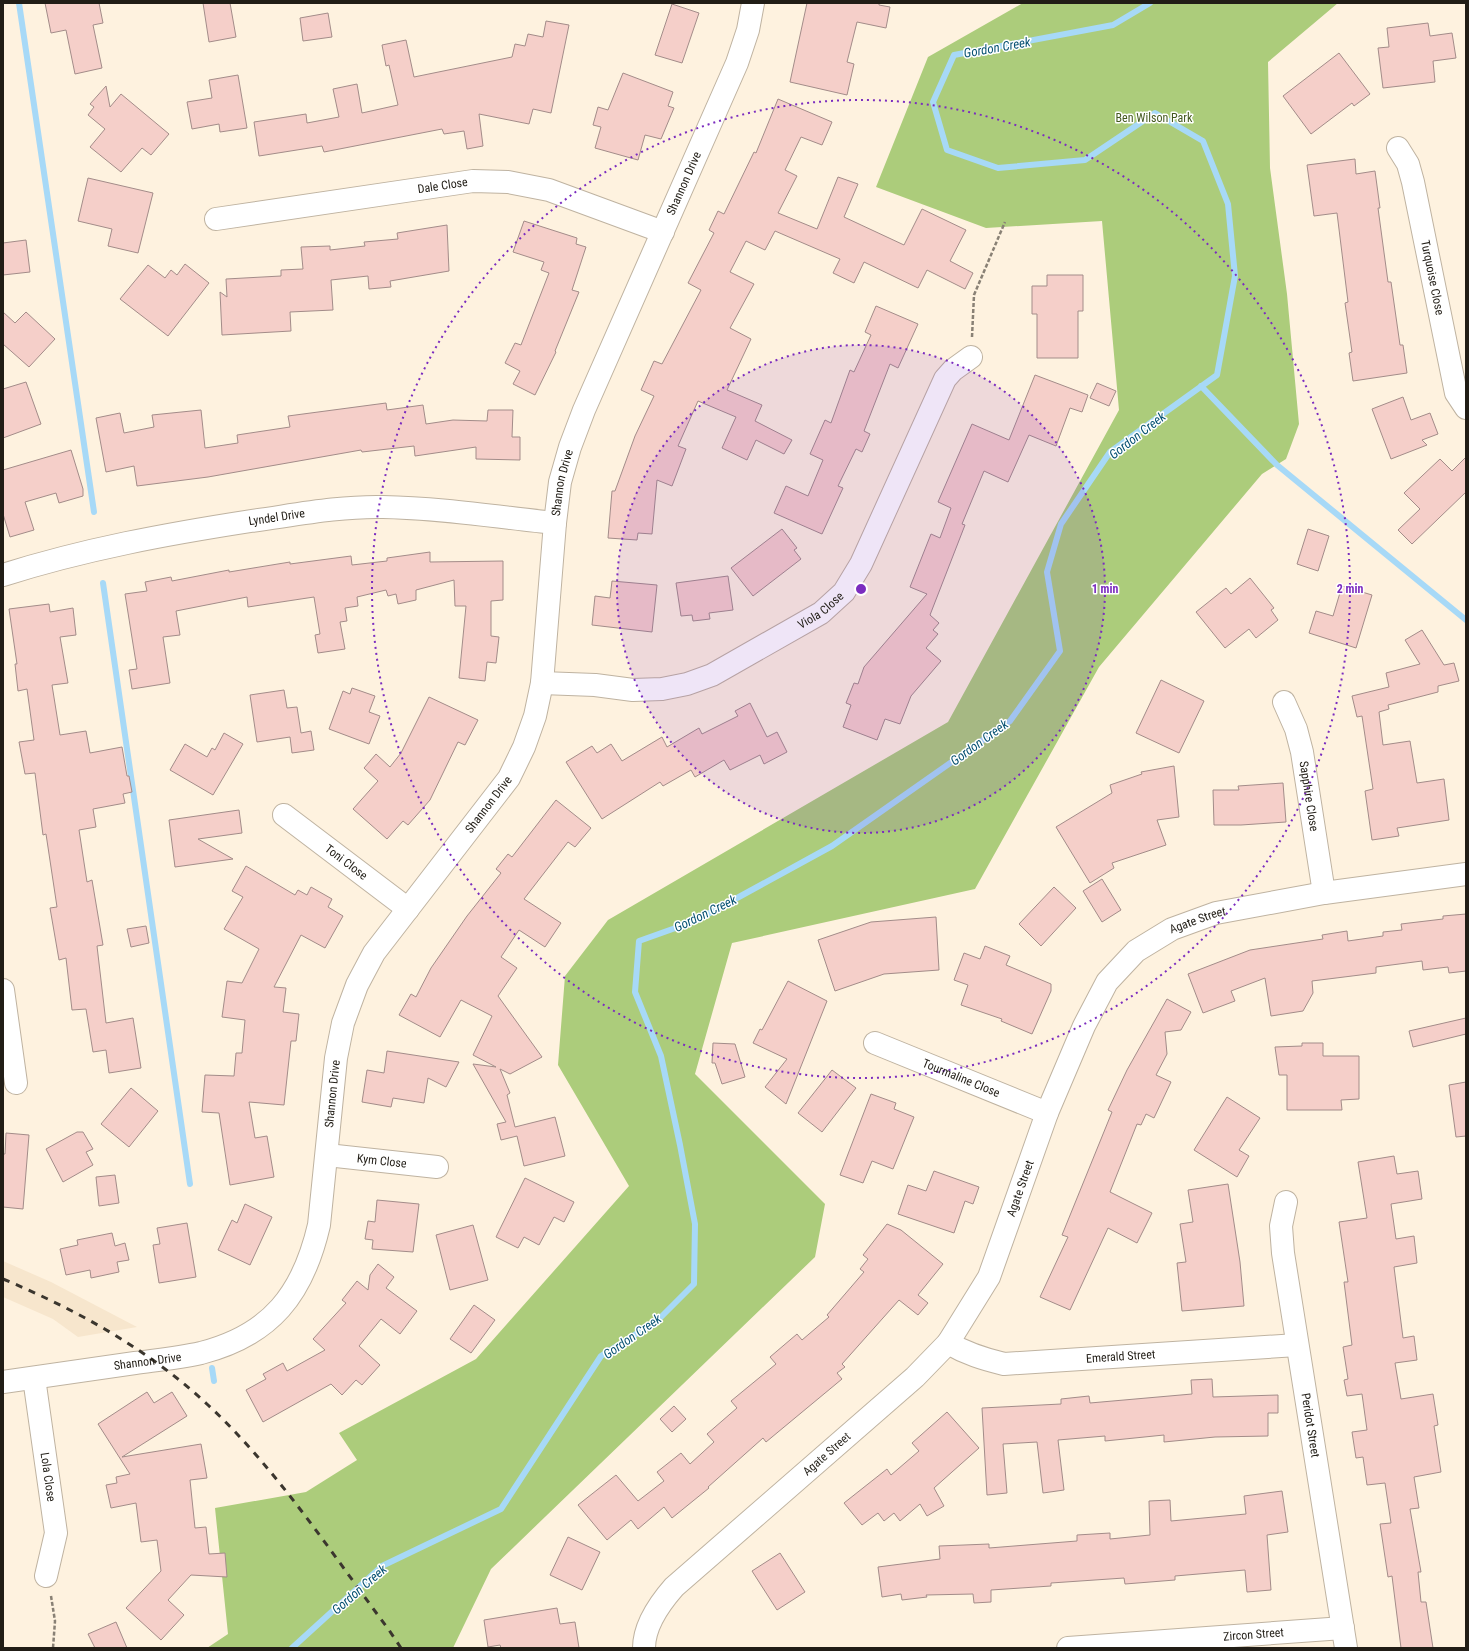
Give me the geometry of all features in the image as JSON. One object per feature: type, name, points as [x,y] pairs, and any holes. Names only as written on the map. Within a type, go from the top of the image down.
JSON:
[{"type":"street","name":"Shannon Drive","points":[[3,1382],[200,1353],[235,1341],[266,1322],[294,1292],[312,1252],[319,1225],[336,1058],[343,1023],[357,985],[374,953],[509,778],[524,747],[535,716],[542,684],[555,523],[560,482],[570,447],[737,63],[748,30],[752,3]]},
{"type":"street","name":"Turquoise Close","points":[[1398,148],[1408,164],[1413,182],[1456,393],[1466,408]]},
{"type":"street","name":"Dale Close","points":[[216,218],[474,181],[508,182],[549,190],[663,232]]},
{"type":"street","name":"Viola Close","points":[[542,684],[595,686],[633,690],[662,689],[687,684],[712,675],[820,613],[844,592],[862,564],[945,379],[953,370],[970,357]]},
{"type":"street","name":"Lyndel Drive","points":[[3,575],[92,549],[188,531],[334,509],[383,507],[442,511],[555,523]]},
{"type":"street","name":"Sapphire Close","points":[[1284,702],[1296,729],[1302,752],[1324,893]]},
{"type":"street","name":"Toni Close","points":[[284,815],[408,909]]},
{"type":"street","name":"Agate Street","points":[[644,1648],[650,1624],[659,1605],[674,1587],[915,1377],[948,1343],[989,1277],[1047,1113],[1084,1026],[1107,982],[1136,951],[1172,929],[1216,913],[1324,893],[1466,874]]},
{"type":"street","points":[[3,990],[16,1083]]},
{"type":"street","name":"Tourmaline Close","points":[[875,1043],[1047,1113]]},
{"type":"street","name":"Kym Close","points":[[327,1155],[437,1167]]},
{"type":"street","name":"Peridot Street","points":[[1286,1202],[1281,1226],[1283,1246],[1297,1345],[1344,1638]]},
{"type":"street","name":"Emerald Street","points":[[948,1343],[981,1359],[1004,1364],[1297,1345]]},
{"type":"street","name":"Lola Close","points":[[34,1378],[56,1533],[46,1576]]},
{"type":"street","name":"Zircon Street","points":[[1068,1648],[1344,1638]]},
{"type":"path","points":[[970,357],[974,295],[1005,222]]},
{"type":"path","points":[[46,1576],[56,1621],[53,1648]]},
{"type":"shaded area","points":[[3,1261],[51,1282],[137,1327],[78,1337],[53,1319],[3,1297]]},
{"type":"green space","name":"Ben Wilson Park","points":[[1023,3],[1338,3],[1268,62],[1270,168],[1287,294],[1299,424],[1286,459],[1262,474],[1099,667],[975,889],[732,943],[695,1074],[825,1204],[815,1257],[491,1569],[453,1648],[207,1648],[228,1634],[215,1508],[306,1492],[357,1460],[339,1433],[476,1359],[629,1186],[558,1065],[565,976],[608,920],[948,722],[1119,410],[1102,221],[986,228],[876,187],[928,57]]},
{"type":"building","points":[[45,3],[99,3],[103,23],[93,25],[102,68],[75,74],[66,30],[51,33]]},
{"type":"building","points":[[203,3],[230,3],[236,37],[209,42]]},
{"type":"building","points":[[807,3],[879,3],[879,5],[890,7],[886,28],[857,22],[847,62],[854,64],[847,95],[790,82]]},
{"type":"building","points":[[672,4],[699,13],[682,63],[655,55]]},
{"type":"building","points":[[328,13],[332,37],[303,41],[300,18]]},
{"type":"building","points":[[546,21],[569,25],[551,113],[533,109],[529,124],[479,114],[483,146],[467,149],[464,131],[444,134],[442,129],[324,152],[322,146],[259,156],[254,122],[306,114],[307,123],[339,117],[333,89],[357,84],[362,113],[398,105],[389,65],[386,66],[382,45],[406,40],[414,77],[512,57],[515,44],[525,46],[528,34],[543,37]]},
{"type":"building","points":[[1428,23],[1430,36],[1452,33],[1456,58],[1433,61],[1435,82],[1383,88],[1378,48],[1389,47],[1387,28]]},
{"type":"building","points":[[1339,53],[1370,94],[1354,106],[1352,103],[1311,134],[1283,96]]},
{"type":"building","points":[[623,73],[673,92],[668,106],[674,108],[661,139],[645,135],[638,160],[595,148],[601,127],[593,125],[598,107],[608,110]]},
{"type":"building","points":[[238,75],[247,128],[220,132],[219,124],[192,129],[187,102],[212,98],[209,80]]},
{"type":"building","points":[[106,86],[110,107],[121,94],[169,134],[151,155],[142,148],[121,172],[90,147],[105,129],[88,115],[94,107],[90,104]]},
{"type":"building","points":[[778,99],[832,122],[822,145],[801,137],[785,170],[797,176],[778,213],[817,229],[838,177],[858,184],[844,217],[904,245],[922,209],[966,230],[950,261],[973,273],[965,289],[927,270],[918,288],[864,262],[854,283],[833,273],[840,259],[775,231],[765,250],[746,241],[730,272],[754,284],[730,328],[751,339],[727,390],[762,405],[755,421],[792,440],[784,454],[756,440],[747,460],[722,448],[736,417],[698,401],[678,446],[686,449],[672,486],[657,480],[652,534],[638,533],[637,540],[608,538],[612,491],[615,491],[635,436],[654,396],[641,390],[654,361],[662,364],[701,290],[688,283],[714,233],[709,230],[718,211],[724,214],[754,152],[756,153]]},
{"type":"building","points":[[1355,159],[1356,174],[1375,171],[1380,208],[1378,208],[1388,282],[1391,282],[1400,345],[1403,345],[1407,373],[1353,381],[1349,353],[1352,352],[1345,303],[1348,302],[1337,213],[1314,216],[1307,165]]},
{"type":"building","points":[[88,178],[153,193],[138,253],[108,246],[112,229],[78,221]]},
{"type":"building","points":[[524,221],[577,238],[576,244],[586,247],[572,290],[579,292],[555,351],[556,352],[535,395],[513,384],[520,371],[505,363],[515,343],[521,345],[549,273],[541,270],[544,262],[513,252]]},
{"type":"building","points":[[447,225],[449,271],[390,281],[391,287],[369,289],[368,276],[331,280],[333,310],[290,312],[291,331],[222,335],[220,292],[227,297],[226,279],[281,276],[281,270],[303,269],[301,247],[330,246],[330,250],[365,246],[364,242],[398,239],[397,233]]},
{"type":"building","points":[[26,240],[30,272],[3,275],[3,243]]},
{"type":"building","points":[[185,264],[209,283],[168,336],[120,299],[148,265],[165,278],[171,270],[177,275]]},
{"type":"building","points":[[1047,275],[1083,275],[1083,311],[1078,311],[1078,358],[1037,358],[1037,314],[1032,314],[1032,286],[1047,286]]},
{"type":"building","points":[[876,306],[918,324],[898,368],[890,364],[864,431],[870,434],[862,452],[856,449],[838,486],[843,488],[822,534],[774,513],[786,486],[808,496],[823,460],[810,454],[825,420],[831,423],[850,370],[854,372],[871,335],[865,332]]},
{"type":"building","points":[[3,312],[15,323],[26,312],[55,339],[29,367],[3,344]]},
{"type":"building","points":[[1035,375],[1088,395],[1082,412],[1070,408],[1056,446],[1029,435],[1008,482],[984,471],[962,524],[965,525],[930,615],[939,623],[933,630],[938,634],[926,648],[941,661],[911,696],[900,724],[885,719],[877,740],[843,727],[851,705],[846,703],[854,683],[858,684],[864,667],[927,594],[910,587],[931,534],[940,538],[951,508],[938,502],[972,424],[1009,440]]},
{"type":"building","points":[[26,382],[41,424],[3,438],[3,389]]},
{"type":"building","points":[[1097,383],[1116,391],[1109,406],[1090,398]]},
{"type":"building","points":[[1403,397],[1411,420],[1430,413],[1438,434],[1422,440],[1427,445],[1391,459],[1372,409]]},
{"type":"building","points":[[386,403],[387,410],[423,405],[426,424],[453,420],[487,421],[488,410],[513,410],[512,437],[520,437],[520,460],[476,459],[476,447],[415,456],[414,446],[362,452],[361,450],[208,477],[137,486],[134,466],[106,472],[96,418],[120,413],[124,433],[154,427],[152,415],[201,410],[205,448],[238,443],[237,435],[290,427],[288,416]]},
{"type":"building","points":[[71,450],[83,489],[83,496],[59,503],[56,493],[25,502],[34,530],[10,537],[3,514],[3,470]]},
{"type":"building","points":[[1466,457],[1466,492],[1412,544],[1398,530],[1420,509],[1404,493],[1440,459],[1452,471]]},
{"type":"building","points":[[782,529],[797,548],[794,550],[801,559],[753,596],[731,568]]},
{"type":"building","points":[[1308,529],[1329,536],[1318,571],[1297,564]]},
{"type":"building","points":[[430,552],[430,562],[503,561],[503,600],[491,601],[491,636],[499,637],[496,663],[487,662],[485,681],[459,678],[466,606],[455,606],[454,580],[416,590],[416,600],[398,604],[396,594],[388,596],[386,590],[357,597],[358,606],[345,608],[347,621],[340,622],[345,649],[318,653],[315,635],[320,634],[314,597],[248,607],[247,597],[176,611],[180,635],[163,637],[170,683],[132,689],[129,670],[137,669],[125,594],[147,591],[145,582],[171,577],[172,581],[229,570],[229,572],[290,562],[290,564],[351,556],[352,565],[387,561],[387,558]]},
{"type":"building","points":[[728,576],[733,610],[709,613],[710,619],[693,621],[692,615],[681,616],[676,583]]},
{"type":"building","points":[[1250,578],[1274,608],[1271,610],[1278,620],[1256,638],[1249,629],[1225,648],[1196,612],[1226,588],[1231,594]]},
{"type":"building","points":[[612,581],[657,585],[652,632],[592,625],[595,596],[610,598]]},
{"type":"building","points":[[1342,586],[1372,595],[1356,648],[1309,633],[1316,611],[1333,616]]},
{"type":"building","points":[[49,604],[50,612],[73,608],[76,635],[60,637],[68,683],[52,685],[60,735],[86,731],[90,753],[122,747],[127,776],[129,776],[132,792],[123,794],[125,803],[93,809],[96,827],[79,830],[87,882],[92,880],[103,945],[97,946],[106,1023],[133,1018],[141,1068],[109,1073],[106,1050],[93,1052],[86,1009],[72,1010],[66,958],[59,960],[50,908],[57,907],[46,834],[43,835],[35,773],[25,774],[19,742],[34,740],[27,689],[18,691],[15,664],[17,664],[9,609]]},
{"type":"building","points":[[1422,630],[1444,665],[1454,663],[1459,681],[1438,686],[1438,692],[1388,705],[1389,709],[1379,712],[1383,745],[1410,741],[1417,783],[1444,779],[1449,820],[1397,828],[1399,836],[1372,840],[1365,791],[1373,789],[1362,716],[1357,717],[1352,696],[1389,687],[1386,673],[1420,664],[1405,640]]},
{"type":"building","points":[[1161,680],[1204,701],[1179,753],[1136,733]]},
{"type":"building","points":[[352,688],[375,696],[369,712],[380,716],[369,744],[329,729],[343,691],[350,694]]},
{"type":"building","points":[[284,690],[287,708],[297,707],[301,733],[311,731],[314,750],[292,753],[290,737],[257,742],[250,695]]},
{"type":"building","points":[[429,697],[478,720],[465,745],[458,742],[430,800],[408,825],[403,821],[387,839],[353,809],[378,781],[364,768],[376,754],[390,767],[401,753]]},
{"type":"building","points":[[750,703],[767,737],[777,732],[787,752],[764,764],[760,755],[730,770],[724,760],[695,777],[691,770],[663,786],[660,782],[602,819],[566,762],[592,746],[597,753],[611,744],[622,761],[662,737],[667,747],[699,728],[702,734],[738,716],[735,711]]},
{"type":"building","points":[[224,733],[243,744],[213,795],[170,770],[185,744],[207,757],[212,748],[215,750]]},
{"type":"building","points":[[1174,766],[1179,817],[1157,820],[1166,845],[1112,863],[1114,868],[1090,883],[1056,827],[1112,793],[1110,785],[1142,774],[1141,772]]},
{"type":"building","points":[[1283,783],[1286,822],[1214,825],[1213,790],[1239,790],[1238,786]]},
{"type":"building","points":[[556,800],[591,828],[575,847],[568,842],[524,899],[561,923],[545,947],[519,930],[501,957],[517,968],[498,996],[542,1057],[510,1074],[500,1069],[510,1093],[507,1095],[515,1127],[555,1117],[565,1156],[524,1166],[517,1136],[501,1140],[497,1124],[506,1122],[473,1064],[496,1067],[473,1055],[492,1016],[461,1000],[440,1037],[399,1015],[411,994],[416,997],[431,968],[467,916],[501,873],[496,869],[508,854],[512,857]]},
{"type":"building","points":[[239,810],[242,833],[198,839],[233,859],[175,867],[169,820]]},
{"type":"building","points":[[246,866],[295,895],[298,890],[307,895],[311,887],[332,899],[328,907],[343,916],[325,948],[301,935],[274,987],[286,988],[283,1012],[299,1014],[296,1041],[291,1041],[284,1105],[249,1102],[255,1138],[267,1136],[274,1177],[230,1185],[219,1113],[202,1112],[205,1075],[234,1076],[236,1053],[242,1053],[245,1020],[222,1017],[227,981],[242,983],[259,949],[224,929],[243,897],[232,891]]},
{"type":"building","points":[[1102,879],[1121,910],[1102,922],[1083,891]]},
{"type":"building","points":[[1054,887],[1076,908],[1041,946],[1019,924]]},
{"type":"building","points":[[1466,914],[1466,971],[1449,973],[1448,967],[1423,970],[1422,961],[1376,967],[1376,973],[1312,981],[1313,993],[1303,1011],[1271,1016],[1265,978],[1231,991],[1235,1001],[1203,1013],[1188,974],[1250,950],[1323,939],[1322,935],[1347,931],[1348,941],[1383,936],[1383,932],[1402,930],[1401,924],[1443,919],[1443,916]]},
{"type":"building","points":[[936,917],[939,970],[884,974],[835,991],[818,940],[871,922]]},
{"type":"building","points":[[146,926],[149,943],[131,947],[127,929]]},
{"type":"building","points":[[985,946],[1010,956],[1006,965],[1051,984],[1051,991],[1032,1034],[1001,1021],[1002,1019],[961,1005],[968,985],[954,980],[964,953],[980,959]]},
{"type":"building","points":[[788,981],[827,1001],[786,1104],[765,1087],[787,1059],[753,1043],[760,1029],[762,1030]]},
{"type":"building","points":[[1167,999],[1191,1012],[1181,1030],[1165,1032],[1167,1054],[1156,1075],[1171,1082],[1154,1118],[1146,1114],[1141,1125],[1137,1124],[1110,1192],[1152,1213],[1137,1243],[1108,1228],[1070,1310],[1040,1297],[1068,1237],[1062,1235],[1112,1112],[1108,1110],[1127,1070]]},
{"type":"building","points":[[1466,1018],[1466,1034],[1413,1047],[1409,1031]]},
{"type":"building","points":[[713,1043],[735,1044],[745,1077],[722,1084],[715,1063],[712,1063]]},
{"type":"building","points":[[1302,1043],[1323,1043],[1323,1056],[1359,1056],[1359,1099],[1341,1100],[1342,1110],[1287,1110],[1287,1075],[1279,1075],[1275,1047],[1302,1046]]},
{"type":"building","points":[[387,1051],[459,1062],[446,1087],[428,1078],[424,1103],[393,1098],[391,1107],[362,1102],[367,1070],[384,1073]]},
{"type":"building","points":[[832,1070],[856,1088],[822,1132],[798,1113]]},
{"type":"building","points":[[1466,1082],[1466,1136],[1456,1137],[1449,1085]]},
{"type":"building","points":[[131,1088],[158,1111],[129,1147],[101,1124]]},
{"type":"building","points":[[871,1094],[896,1103],[894,1109],[914,1117],[893,1169],[872,1161],[863,1183],[840,1175]]},
{"type":"building","points":[[1227,1097],[1260,1118],[1239,1150],[1249,1156],[1237,1177],[1194,1150]]},
{"type":"building","points":[[77,1132],[83,1132],[93,1149],[86,1152],[93,1165],[63,1182],[46,1149]]},
{"type":"building","points":[[6,1133],[29,1135],[23,1209],[3,1207],[3,1154],[5,1154]]},
{"type":"building","points":[[1394,1156],[1397,1174],[1418,1171],[1422,1199],[1391,1204],[1396,1239],[1414,1236],[1417,1263],[1394,1267],[1403,1338],[1414,1336],[1417,1360],[1395,1363],[1401,1399],[1433,1394],[1438,1425],[1434,1426],[1441,1472],[1414,1477],[1419,1508],[1410,1509],[1421,1572],[1418,1572],[1421,1602],[1426,1602],[1433,1648],[1401,1648],[1392,1576],[1388,1577],[1380,1524],[1391,1523],[1385,1483],[1367,1485],[1363,1457],[1356,1458],[1352,1432],[1367,1430],[1362,1394],[1347,1396],[1344,1380],[1348,1379],[1343,1347],[1352,1345],[1344,1282],[1348,1282],[1339,1222],[1367,1218],[1358,1162]]},
{"type":"building","points":[[934,1171],[979,1187],[973,1204],[965,1201],[954,1233],[898,1214],[908,1185],[926,1191]]},
{"type":"building","points":[[115,1175],[119,1203],[99,1206],[96,1177]]},
{"type":"building","points":[[525,1178],[574,1202],[564,1222],[554,1217],[539,1245],[524,1237],[518,1248],[496,1237]]},
{"type":"building","points":[[1228,1184],[1240,1262],[1244,1306],[1182,1311],[1177,1263],[1186,1262],[1180,1224],[1193,1222],[1188,1190]]},
{"type":"building","points":[[377,1200],[419,1204],[413,1252],[372,1249],[373,1240],[365,1239],[368,1221],[375,1222]]},
{"type":"building","points":[[245,1204],[272,1217],[250,1265],[218,1250],[232,1220],[237,1223]]},
{"type":"building","points":[[187,1223],[196,1277],[159,1283],[153,1245],[160,1244],[157,1228]]},
{"type":"building","points":[[887,1224],[901,1230],[943,1264],[918,1295],[928,1303],[918,1315],[899,1300],[842,1364],[845,1367],[837,1373],[842,1379],[766,1442],[763,1438],[708,1487],[709,1488],[672,1518],[664,1507],[638,1529],[631,1520],[607,1540],[578,1505],[616,1475],[638,1501],[664,1481],[657,1472],[681,1453],[690,1464],[714,1442],[707,1434],[737,1408],[731,1401],[776,1364],[770,1357],[797,1334],[802,1340],[829,1317],[827,1315],[864,1272],[860,1269],[868,1259],[863,1255]]},
{"type":"building","points":[[473,1225],[488,1280],[450,1290],[436,1235]]},
{"type":"building","points":[[112,1233],[115,1246],[125,1243],[129,1260],[117,1262],[119,1272],[91,1278],[90,1270],[66,1275],[60,1249],[78,1245],[77,1240]]},
{"type":"building","points":[[378,1264],[394,1277],[386,1288],[417,1311],[400,1334],[381,1319],[359,1346],[380,1365],[362,1385],[356,1380],[342,1395],[331,1384],[263,1422],[246,1390],[266,1379],[263,1374],[283,1363],[287,1371],[325,1350],[313,1339],[346,1303],[342,1300],[357,1281],[368,1290],[370,1275]]},
{"type":"building","points":[[474,1305],[495,1320],[471,1353],[450,1339]]},
{"type":"building","points":[[1212,1379],[1213,1397],[1278,1395],[1278,1413],[1268,1413],[1268,1436],[1215,1437],[1164,1442],[1164,1435],[1105,1441],[1105,1436],[1058,1440],[1064,1490],[1043,1493],[1037,1442],[1003,1444],[1007,1493],[987,1495],[982,1408],[1061,1404],[1061,1399],[1089,1396],[1090,1403],[1192,1394],[1191,1380]]},
{"type":"building","points":[[147,1392],[154,1403],[172,1392],[187,1416],[122,1457],[201,1444],[207,1478],[190,1480],[195,1528],[206,1527],[209,1554],[225,1553],[227,1577],[191,1575],[168,1600],[184,1615],[161,1640],[126,1608],[161,1571],[157,1540],[141,1542],[136,1503],[111,1508],[106,1485],[117,1483],[116,1477],[130,1474],[98,1424]]},
{"type":"building","points":[[674,1406],[686,1419],[672,1432],[660,1419]]},
{"type":"building","points":[[947,1412],[979,1448],[934,1488],[944,1506],[927,1516],[920,1504],[900,1521],[894,1513],[884,1521],[878,1513],[862,1525],[844,1503],[887,1469],[891,1475],[919,1451],[912,1443]]},
{"type":"building","points":[[1282,1491],[1288,1532],[1267,1535],[1271,1590],[1247,1592],[1245,1570],[1175,1576],[1175,1580],[1125,1584],[1124,1578],[1051,1583],[1051,1586],[991,1590],[991,1602],[974,1603],[973,1594],[926,1595],[927,1597],[902,1600],[901,1594],[882,1597],[878,1567],[940,1559],[939,1546],[989,1544],[989,1548],[1077,1541],[1077,1535],[1110,1533],[1110,1539],[1150,1535],[1149,1501],[1170,1500],[1171,1521],[1246,1514],[1244,1496]]},
{"type":"building","points":[[568,1537],[600,1552],[582,1590],[550,1575]]},
{"type":"building","points":[[780,1553],[805,1592],[777,1610],[752,1571]]},
{"type":"building","points":[[557,1608],[560,1624],[575,1622],[579,1648],[501,1648],[500,1645],[488,1647],[484,1620]]},
{"type":"building","points":[[116,1622],[127,1648],[95,1648],[88,1634]]},
{"type":"waterway","points":[[19,3],[94,512]]},
{"type":"waterway","name":"Gordon Creek","points":[[292,1648],[382,1566],[501,1509],[601,1356],[658,1320],[694,1284],[695,1224],[680,1145],[661,1056],[635,992],[639,941],[695,921],[832,846],[1010,721],[1060,651],[1047,572],[1061,524],[1110,452],[1217,375],[1235,276],[1228,204],[1203,141],[1155,113],[1085,160],[998,168],[947,150],[933,102],[954,55],[1113,25],[1150,3]]},
{"type":"waterway","points":[[1201,386],[1277,465],[1466,620]]},
{"type":"waterway","points":[[103,583],[190,1184]]},
{"type":"waterway","points":[[212,1368],[214,1381]]},
{"type":"railway","points":[[3,1279],[58,1304],[111,1333],[161,1366],[208,1405],[233,1430],[281,1484],[325,1542],[401,1648]]}]
